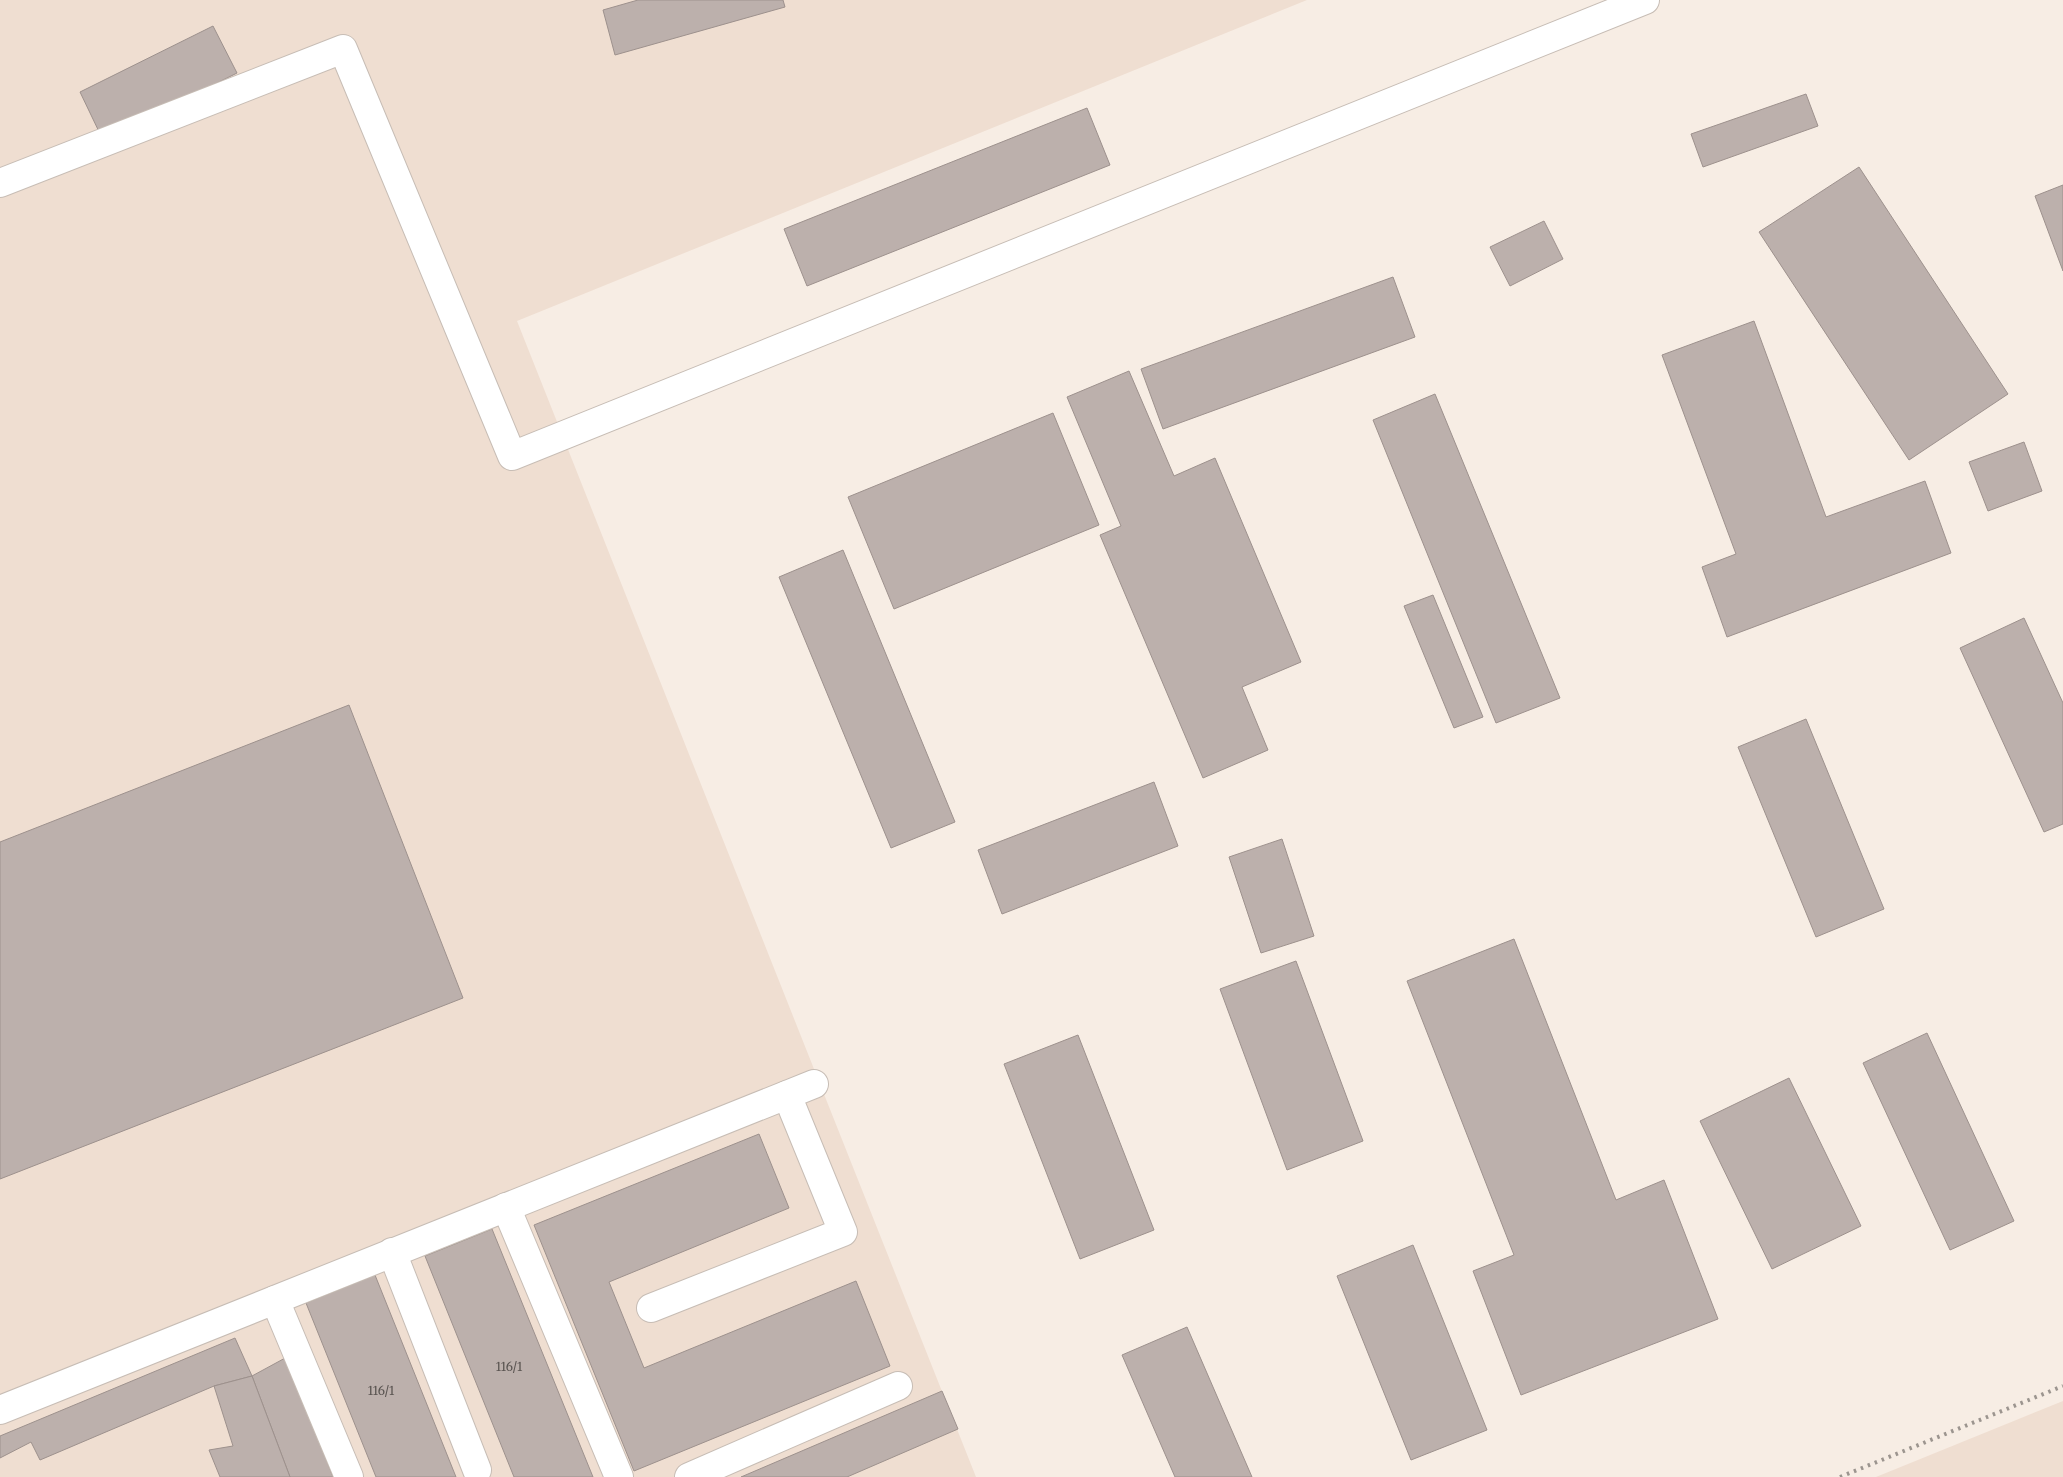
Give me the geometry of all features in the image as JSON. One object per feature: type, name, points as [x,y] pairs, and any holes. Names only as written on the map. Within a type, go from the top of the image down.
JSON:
[{"type":"lane","points":[[0,183],[343,50],[512,456],[1645,0]]},
{"type":"lane","points":[[0,1410],[814,1084]]},
{"type":"lane","points":[[651,1308],[843,1232],[787,1095]]},
{"type":"lane","points":[[506,1207],[619,1477]]},
{"type":"lane","points":[[392,1252],[476,1470]]},
{"type":"lane","points":[[275,1300],[350,1477]]},
{"type":"lane","points":[[690,1477],[898,1386]]},
{"type":"shaded area","points":[[0,0],[1307,0],[517,321],[976,1477],[0,1477]]},
{"type":"shaded area","points":[[2063,1401],[2063,1477],[1876,1477]]},
{"type":"building","points":[[638,0],[783,0],[785,7],[615,55],[603,10]]},
{"type":"building","points":[[213,26],[237,73],[103,140],[80,92]]},
{"type":"building","points":[[1806,94],[1818,126],[1703,167],[1691,134]]},
{"type":"building","points":[[1087,108],[1110,165],[807,286],[784,229]]},
{"type":"building","points":[[1859,167],[2008,394],[1909,460],[1759,232]]},
{"type":"building","points":[[2063,185],[2063,271],[2035,196]]},
{"type":"building","points":[[1544,221],[1563,259],[1510,286],[1490,247]]},
{"type":"building","points":[[1393,277],[1415,337],[1163,429],[1141,369]]},
{"type":"building","points":[[1754,321],[1826,517],[1925,481],[1951,553],[1727,637],[1702,567],[1736,554],[1662,355]]},
{"type":"building","points":[[1129,371],[1174,476],[1215,458],[1301,662],[1242,687],[1268,750],[1203,778],[1100,535],[1121,526],[1067,397]]},
{"type":"building","points":[[1435,394],[1560,698],[1496,723],[1373,420]]},
{"type":"building","points":[[1053,413],[1099,525],[894,609],[848,497]]},
{"type":"building","points":[[2024,442],[2042,491],[1988,511],[1969,462]]},
{"type":"building","points":[[843,550],[955,822],[891,848],[779,577]]},
{"type":"building","points":[[1433,595],[1483,717],[1454,728],[1404,606]]},
{"type":"building","points":[[2024,618],[2063,703],[2063,824],[2044,832],[1960,648]]},
{"type":"building","points":[[349,705],[463,998],[0,1179],[0,842]]},
{"type":"building","points":[[1806,719],[1884,909],[1816,937],[1738,747]]},
{"type":"building","points":[[1154,782],[1178,846],[1002,914],[978,850]]},
{"type":"building","points":[[1282,839],[1314,936],[1261,953],[1229,857]]},
{"type":"building","points":[[1514,939],[1616,1200],[1664,1180],[1718,1319],[1521,1395],[1473,1271],[1514,1255],[1407,981]]},
{"type":"building","points":[[1296,961],[1363,1141],[1287,1170],[1220,989]]},
{"type":"building","points":[[1927,1033],[2014,1221],[1950,1250],[1863,1063]]},
{"type":"building","points":[[1078,1035],[1154,1230],[1080,1259],[1004,1064]]},
{"type":"building","points":[[1789,1078],[1861,1226],[1772,1269],[1700,1121]]},
{"type":"building","points":[[759,1134],[789,1208],[609,1282],[644,1368],[856,1281],[890,1366],[634,1471],[534,1225]]},
{"type":"building","points":[[492,1229],[593,1477],[514,1477],[425,1256]]},
{"type":"building","points":[[1413,1245],[1487,1430],[1411,1460],[1337,1276]]},
{"type":"building","points":[[375,1275],[456,1477],[376,1477],[306,1303]]},
{"type":"building","points":[[1187,1327],[1252,1477],[1175,1477],[1122,1355]]},
{"type":"building","points":[[235,1338],[252,1376],[214,1386],[40,1460],[31,1442],[0,1458],[0,1436]]},
{"type":"building","points":[[287,1357],[333,1477],[290,1477],[252,1376]]},
{"type":"building","points":[[252,1376],[290,1477],[220,1477],[209,1450],[233,1446],[214,1386]]},
{"type":"building","points":[[942,1391],[958,1429],[847,1477],[741,1477]]},
{"type":"railway","points":[[1840,1477],[2063,1386]]}]
